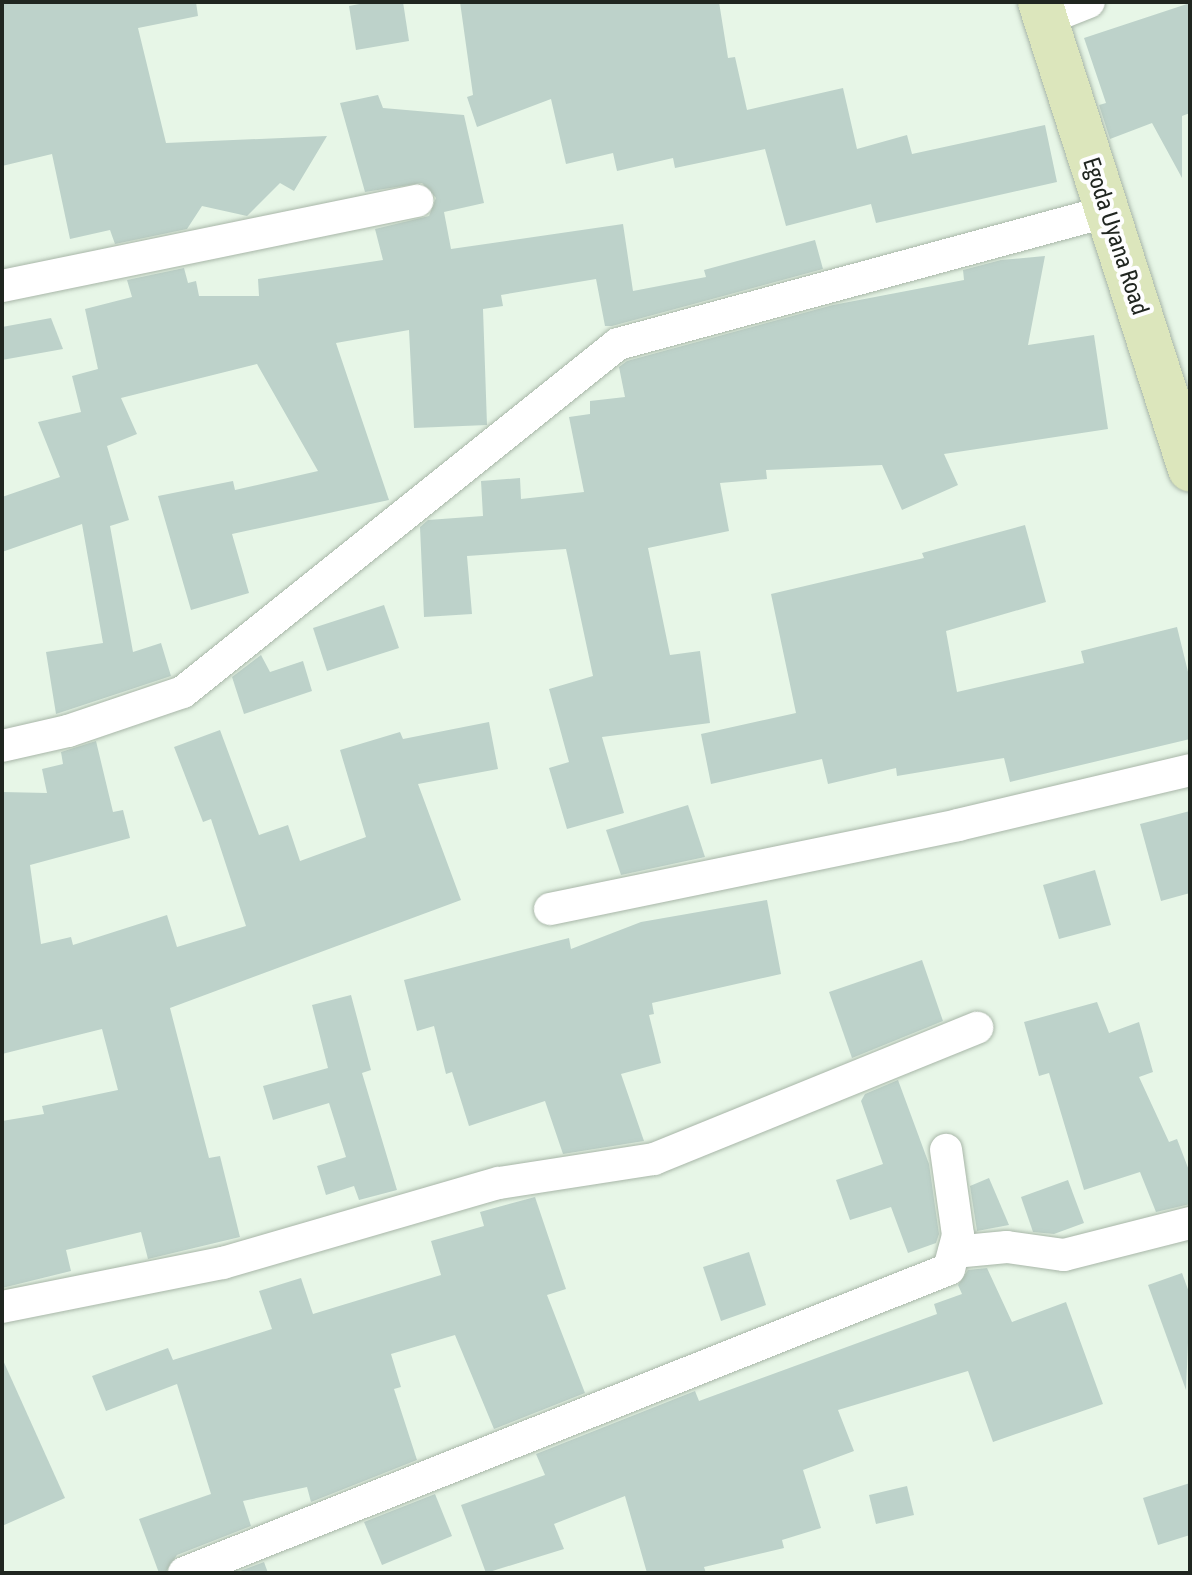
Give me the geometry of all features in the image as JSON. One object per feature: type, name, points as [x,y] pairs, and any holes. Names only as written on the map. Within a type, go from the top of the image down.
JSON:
[{"type":"main road","name":"Egoda Uyana Road","points":[[1043,10],[1109,211],[1180,404],[1190,470]]},
{"type":"street","points":[[1043,10],[1089,2]]},
{"type":"street","points":[[2,286],[417,201]]},
{"type":"street","points":[[2,746],[68,731],[183,692],[618,344],[1109,211]]},
{"type":"street","points":[[550,909],[958,825],[1190,770]]},
{"type":"street","points":[[2,1307],[223,1263],[499,1183],[654,1159],[793,1107],[977,1028]]},
{"type":"street","points":[[184,1573],[949,1269],[958,1235],[946,1150]]},
{"type":"street","points":[[954,1252],[1007,1247],[1064,1255],[1190,1223]]},
{"type":"building","points":[[2,2],[196,2],[198,16],[138,28],[166,143],[327,136],[294,191],[280,183],[247,216],[202,206],[187,229],[115,244],[110,230],[70,239],[52,154],[2,166]]},
{"type":"building","points":[[370,2],[403,2],[409,41],[356,50],[349,6]]},
{"type":"building","points":[[460,2],[719,2],[728,58],[735,57],[747,110],[843,88],[857,149],[907,135],[912,154],[1045,125],[1057,182],[876,223],[871,204],[786,226],[765,149],[675,168],[673,158],[617,171],[613,153],[566,164],[551,99],[477,127],[467,97],[473,95]]},
{"type":"building","points":[[1190,3],[1190,113],[1182,116],[1182,178],[1152,123],[1110,139],[1099,105],[1106,103],[1084,38]]},
{"type":"building","points":[[378,95],[383,108],[464,115],[484,203],[444,212],[451,249],[623,224],[633,291],[706,277],[704,270],[815,240],[823,269],[612,326],[605,326],[596,279],[501,295],[503,306],[483,309],[487,425],[414,428],[409,330],[336,343],[389,500],[232,534],[249,593],[191,610],[158,496],[233,481],[235,490],[318,471],[257,364],[121,398],[137,434],[107,446],[129,520],[110,526],[133,652],[161,643],[171,676],[56,714],[46,652],[103,643],[82,524],[2,552],[2,497],[60,477],[38,422],[81,412],[72,376],[98,369],[85,309],[132,297],[127,280],[184,268],[188,283],[196,281],[199,296],[259,296],[258,279],[383,260],[375,229],[429,216],[436,198],[422,183],[365,192],[340,103]]},
{"type":"building","points":[[1045,256],[1028,345],[1094,335],[1108,429],[944,454],[958,485],[902,510],[882,465],[766,470],[767,479],[720,483],[729,531],[648,548],[670,655],[700,651],[710,723],[602,737],[624,813],[567,829],[549,768],[569,762],[549,689],[593,676],[566,549],[467,556],[472,614],[424,617],[420,527],[428,520],[483,516],[481,481],[520,478],[521,499],[584,492],[569,417],[590,414],[590,401],[625,397],[619,367],[627,361],[833,305],[964,280],[963,270],[1001,260]]},
{"type":"building","points":[[51,318],[63,349],[2,360],[2,327]]},
{"type":"building","points":[[1025,525],[1046,602],[946,631],[957,692],[1084,663],[1081,651],[1177,627],[1190,680],[1190,739],[1010,782],[1004,758],[897,776],[896,768],[828,784],[822,759],[711,784],[701,734],[796,713],[771,594],[924,558],[922,553]]},
{"type":"building","points":[[384,605],[399,648],[327,671],[313,628]]},
{"type":"building","points":[[261,655],[270,672],[303,661],[312,691],[244,714],[232,677]]},
{"type":"building","points":[[489,722],[498,769],[418,784],[461,900],[170,1008],[209,1158],[220,1156],[240,1237],[148,1259],[141,1232],[66,1250],[71,1271],[2,1288],[2,1121],[44,1114],[42,1106],[118,1090],[102,1029],[2,1054],[2,792],[47,793],[42,769],[63,764],[61,752],[96,741],[113,812],[123,810],[130,838],[30,865],[41,944],[71,937],[73,945],[167,915],[177,947],[246,926],[211,819],[203,822],[174,747],[220,730],[259,835],[288,825],[300,861],[366,837],[340,750],[400,732],[403,739]]},
{"type":"building","points":[[688,805],[705,857],[621,875],[606,830]]},
{"type":"building","points":[[1190,811],[1190,893],[1161,901],[1140,824]]},
{"type":"building","points":[[1095,870],[1111,925],[1059,939],[1043,885]]},
{"type":"building","points":[[767,900],[781,974],[652,1003],[654,1014],[649,1015],[661,1063],[621,1074],[644,1141],[563,1154],[545,1101],[469,1126],[452,1072],[446,1074],[434,1026],[417,1031],[404,980],[569,938],[571,949],[641,922]]},
{"type":"building","points":[[922,960],[943,1021],[852,1058],[829,992]]},
{"type":"building","points":[[351,995],[371,1070],[362,1073],[397,1190],[359,1200],[354,1186],[326,1195],[317,1166],[346,1157],[329,1103],[273,1120],[263,1086],[328,1068],[312,1005]]},
{"type":"building","points":[[1097,1002],[1109,1033],[1139,1022],[1153,1072],[1139,1077],[1169,1142],[1177,1139],[1190,1173],[1190,1204],[1156,1212],[1140,1172],[1084,1190],[1049,1073],[1039,1076],[1024,1022]]},
{"type":"building","points":[[898,1080],[929,1164],[939,1234],[936,1243],[908,1253],[891,1207],[850,1220],[836,1180],[883,1164],[861,1101],[865,1094]]},
{"type":"building","points":[[989,1178],[1009,1225],[977,1231],[970,1186]]},
{"type":"building","points":[[1068,1180],[1084,1223],[1054,1234],[1033,1232],[1021,1197]]},
{"type":"building","points":[[535,1197],[566,1289],[547,1295],[585,1393],[494,1429],[455,1335],[391,1354],[401,1387],[394,1389],[417,1460],[311,1502],[307,1487],[243,1501],[251,1526],[177,1555],[165,1573],[159,1573],[139,1519],[211,1494],[177,1384],[106,1411],[92,1376],[168,1348],[173,1360],[272,1329],[259,1291],[301,1278],[313,1314],[441,1275],[431,1241],[484,1226],[480,1212]]},
{"type":"building","points":[[749,1252],[766,1305],[721,1321],[703,1267]]},
{"type":"building","points":[[987,1268],[1012,1322],[1066,1302],[1103,1404],[993,1442],[968,1371],[838,1410],[854,1451],[803,1470],[821,1528],[782,1540],[784,1548],[704,1567],[706,1573],[647,1573],[625,1496],[554,1524],[564,1549],[486,1573],[461,1505],[545,1475],[536,1454],[695,1391],[699,1401],[937,1314],[934,1304],[962,1294],[958,1285],[968,1270]]},
{"type":"building","points":[[1182,1273],[1190,1295],[1186,1390],[1148,1285]]},
{"type":"building","points":[[2,1358],[65,1498],[2,1526]]},
{"type":"building","points":[[1190,1483],[1190,1535],[1158,1545],[1143,1498]]},
{"type":"building","points":[[907,1486],[914,1515],[876,1524],[869,1495]]},
{"type":"building","points":[[435,1494],[452,1536],[382,1565],[364,1522]]},
{"type":"building","points":[[264,1562],[268,1573],[235,1573]]}]
